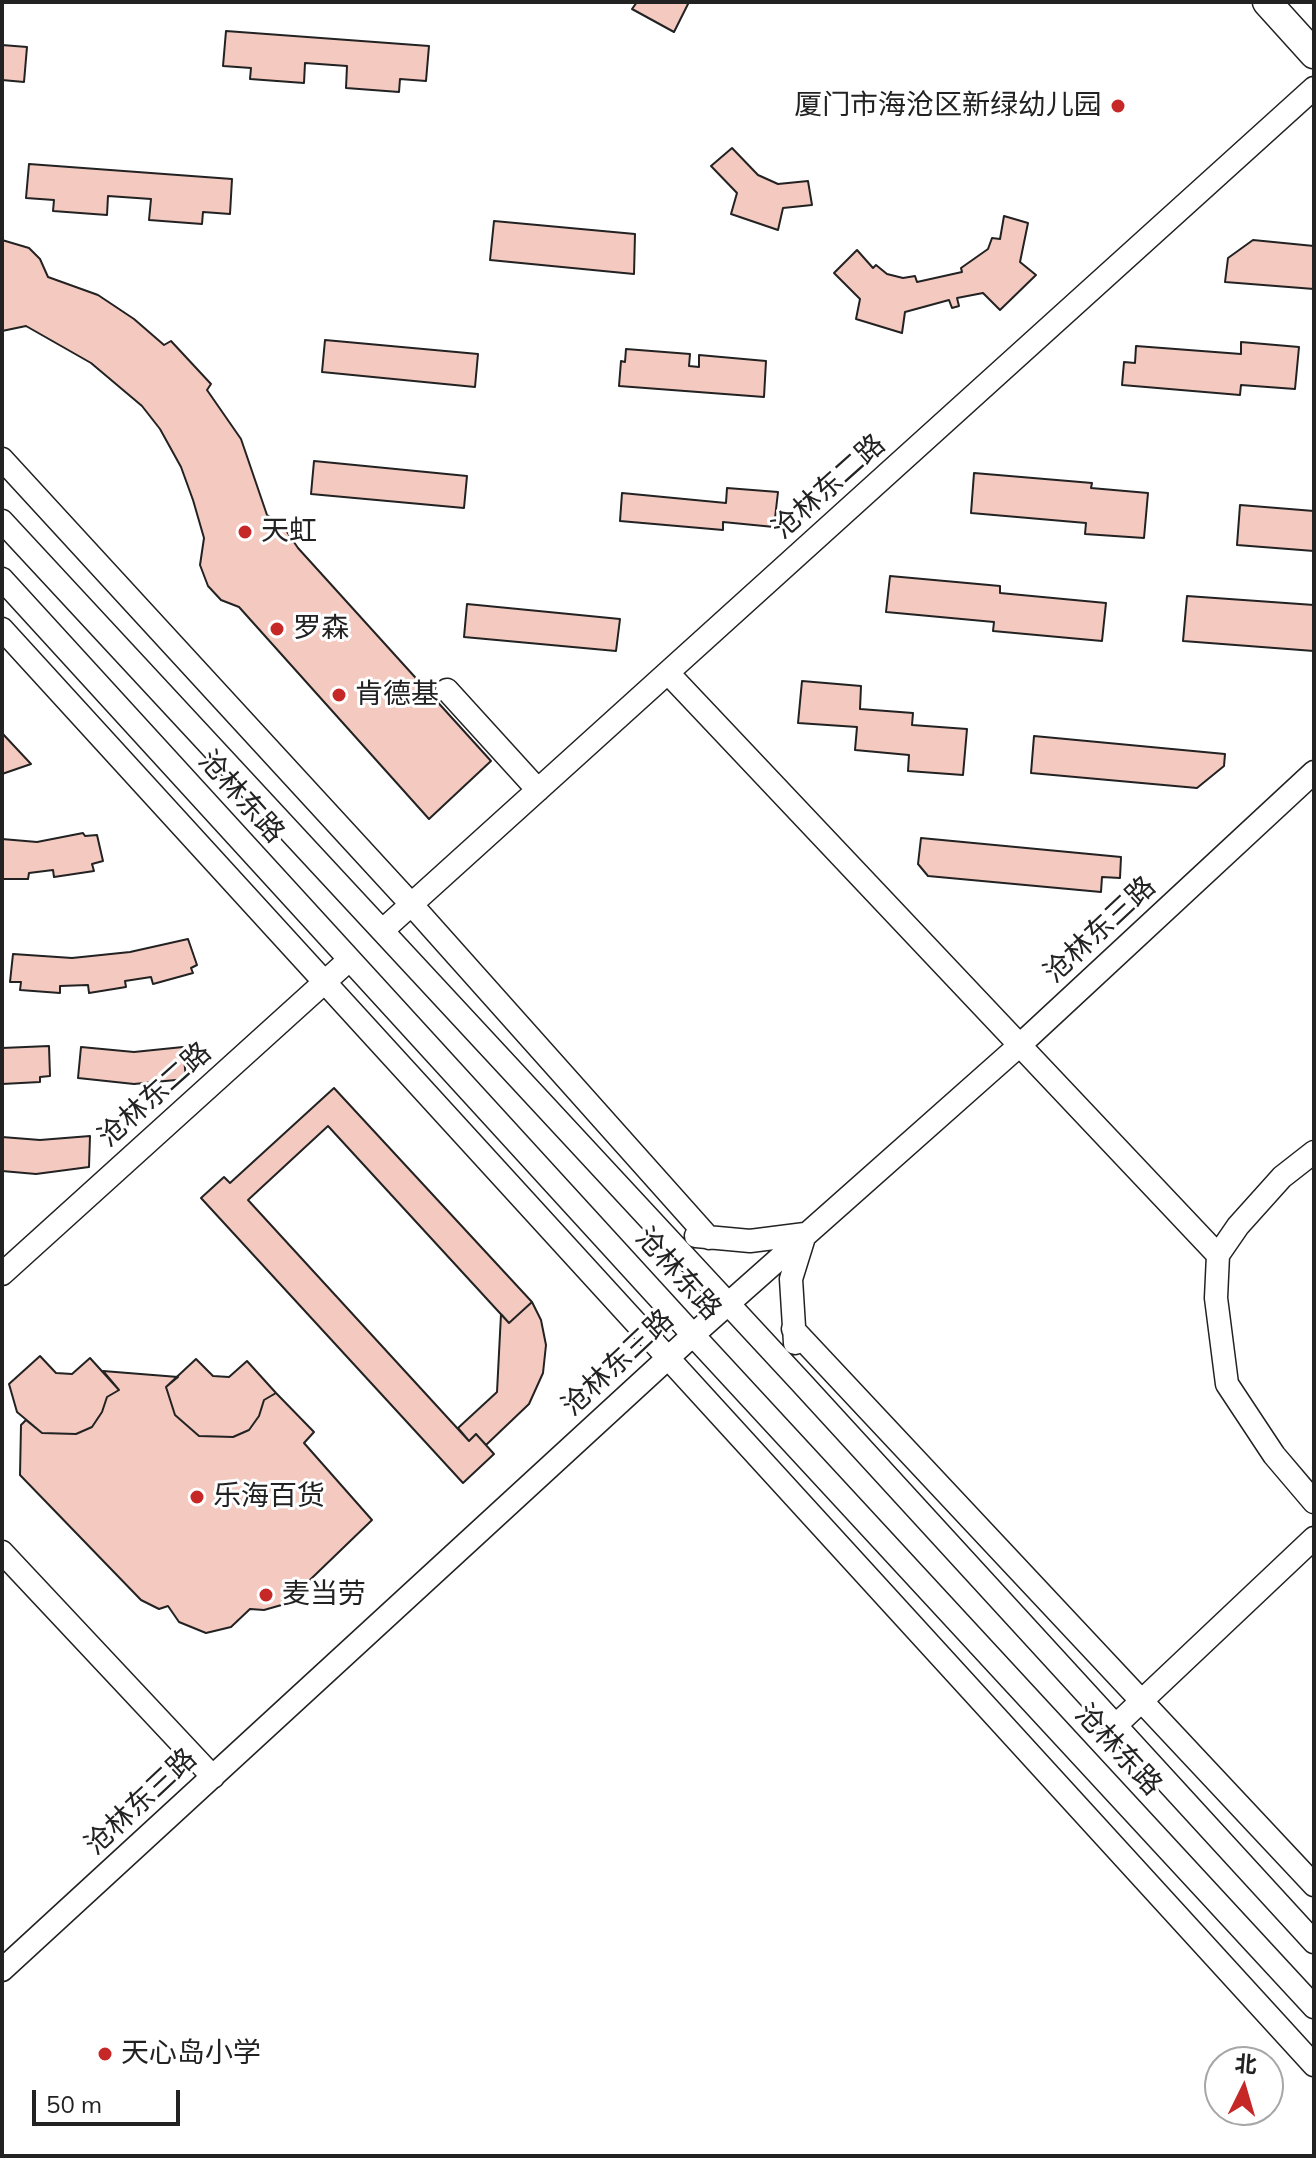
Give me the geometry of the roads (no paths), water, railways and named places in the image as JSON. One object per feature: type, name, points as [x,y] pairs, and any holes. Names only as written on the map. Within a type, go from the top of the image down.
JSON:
[{"type":"main road","points":[[1267,2],[1314,54]]},
{"type":"street","name":"沧林东二路","points":[[383,930],[1314,88]]},
{"type":"street","points":[[2,459],[411,904],[709,1238]]},
{"type":"street","name":"沧林东路","points":[[2,521],[799,1380],[1314,1942]]},
{"type":"street","name":"沧林东路","points":[[2,579],[693,1335],[1314,2007]]},
{"type":"street","points":[[2,629],[323,984],[669,1357],[1314,2065]]},
{"type":"street","points":[[668,673],[1218,1255]]},
{"type":"street","points":[[447,690],[538,790]]},
{"type":"street","name":"沧林东三路","points":[[2,1970],[693,1335],[1021,1044],[1314,772]]},
{"type":"street","name":"沧林东二路","points":[[2,1274],[349,960]]},
{"type":"street","points":[[1314,1152],[1282,1177],[1238,1226],[1218,1255],[1216,1298],[1227,1384],[1274,1455],[1314,1502]]},
{"type":"street","points":[[660,1232],[750,1241],[805,1234],[791,1279],[799,1380]]},
{"type":"street","points":[[793,1329],[1314,1885]]},
{"type":"street","points":[[1114,1727],[1314,1538]]},
{"type":"street","points":[[2,1552],[213,1777]]},
{"type":"place","name":"厦门市海沧区新绿幼儿园","points":[[1118,106]]},
{"type":"place","name":"天虹","points":[[245,532]]},
{"type":"place","name":"罗森","points":[[277,629]]},
{"type":"place","name":"肯德基","points":[[339,695]]},
{"type":"place","name":"乐海百货","points":[[197,1497]]},
{"type":"place","name":"麦当劳","points":[[266,1595]]},
{"type":"place","name":"天心岛小学","points":[[105,2054]]}]
